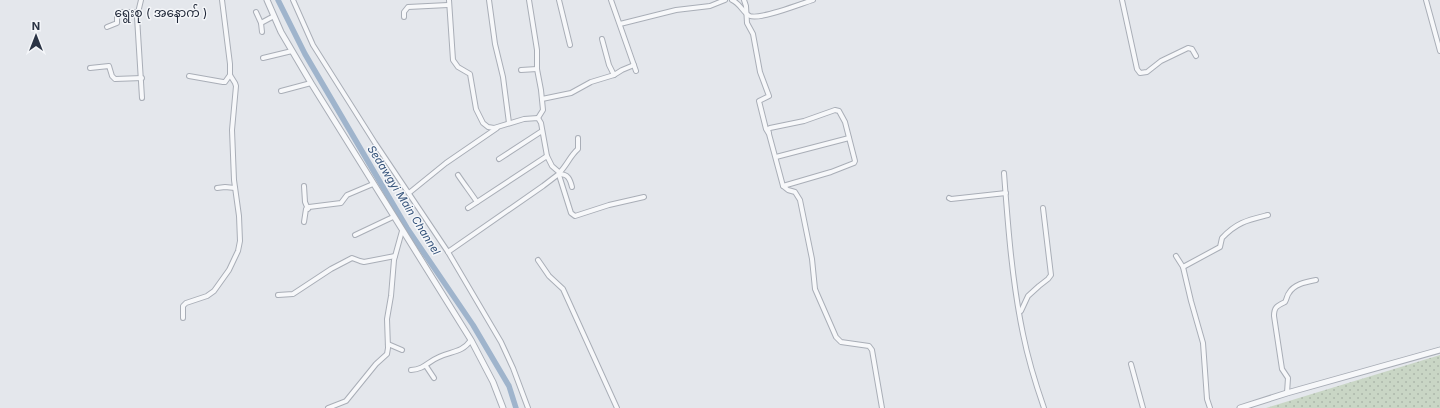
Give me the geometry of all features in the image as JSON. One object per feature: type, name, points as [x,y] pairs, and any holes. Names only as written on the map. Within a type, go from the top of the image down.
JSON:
[{"type":"street","points":[[141,0],[137,17],[138,47],[142,78],[142,98]]},
{"type":"street","points":[[189,76],[225,82],[230,75],[222,0]]},
{"type":"street","points":[[266,0],[311,84],[471,340],[493,382],[503,408]]},
{"type":"street","points":[[293,0],[313,45],[375,143],[448,252],[501,342],[513,368],[528,408]]},
{"type":"street","points":[[448,0],[454,60],[458,68],[470,74],[476,109],[483,123],[491,128],[499,127]]},
{"type":"street","points":[[489,0],[495,44],[503,77],[509,123]]},
{"type":"street","points":[[529,0],[537,50],[536,69],[543,110],[538,118]]},
{"type":"street","points":[[559,0],[570,45]]},
{"type":"street","points":[[611,0],[636,71]]},
{"type":"street","points":[[620,24],[676,10],[710,6],[724,0]]},
{"type":"street","points":[[732,0],[738,2],[747,14],[754,17],[770,14],[813,0]]},
{"type":"street","points":[[744,0],[748,23],[757,49],[760,72],[769,96],[759,101],[783,186],[788,190],[795,192],[800,200],[812,259],[815,289],[836,337],[841,342],[869,346],[872,350],[882,408]]},
{"type":"street","points":[[1122,0],[1137,69],[1140,73],[1147,72],[1161,61],[1188,48],[1192,49],[1196,56]]},
{"type":"street","points":[[1426,0],[1440,51]]},
{"type":"street","points":[[404,17],[404,12],[408,7],[448,5]]},
{"type":"street","points":[[107,27],[117,23],[118,12],[139,12]]},
{"type":"street","points":[[256,12],[261,23],[262,32]]},
{"type":"street","points":[[261,23],[274,16]]},
{"type":"street","points":[[602,39],[609,64],[614,75]]},
{"type":"street","points":[[264,58],[292,51]]},
{"type":"street","points":[[542,99],[571,93],[592,82],[614,75],[634,65]]},
{"type":"street","points":[[90,68],[110,66],[114,79],[142,78]]},
{"type":"street","points":[[521,70],[536,69]]},
{"type":"street","points":[[183,318],[183,306],[212,293],[237,256],[240,243],[232,130],[236,86],[230,75]]},
{"type":"street","points":[[281,91],[311,84]]},
{"type":"street","points":[[769,134],[768,129],[770,128],[804,121],[837,110],[839,111],[844,122],[855,160],[854,163],[836,170],[783,186]]},
{"type":"street","points":[[409,193],[446,163],[499,127],[524,119],[538,118]]},
{"type":"street","points":[[538,118],[541,123],[547,156],[552,166],[559,173],[571,213],[575,216],[609,205],[644,197]]},
{"type":"street","points":[[499,159],[542,131]]},
{"type":"street","points":[[448,252],[559,173],[578,149],[578,138]]},
{"type":"street","points":[[776,157],[849,138]]},
{"type":"street","points":[[468,208],[547,156]]},
{"type":"street","points":[[559,173],[568,176],[572,187]]},
{"type":"street","points":[[1004,173],[1010,240],[1019,312],[1032,371],[1044,408]]},
{"type":"street","points":[[458,175],[477,202]]},
{"type":"street","points":[[308,208],[342,203],[347,195],[373,184]]},
{"type":"street","points":[[304,186],[305,202],[308,208],[304,222]]},
{"type":"street","points":[[217,188],[235,188]]},
{"type":"street","points":[[949,198],[1006,193]]},
{"type":"street","points":[[1019,312],[1031,292],[1051,275],[1043,208]]},
{"type":"street","points":[[1183,267],[1220,247],[1222,238],[1234,226],[1268,215]]},
{"type":"street","points":[[354,235],[393,216]]},
{"type":"street","points":[[328,408],[346,401],[386,354],[388,344],[387,318],[395,256],[402,231]]},
{"type":"street","points":[[278,295],[293,294],[331,269],[352,258],[364,262],[395,256]]},
{"type":"street","points":[[1176,256],[1183,267],[1204,343],[1207,399],[1210,408]]},
{"type":"street","points":[[538,260],[549,276],[563,289],[617,408]]},
{"type":"street","points":[[1287,393],[1288,378],[1282,369],[1274,310],[1276,306],[1285,302],[1288,293],[1292,290],[1302,283],[1316,280]]},
{"type":"street","points":[[411,370],[426,366],[432,360],[440,356],[457,351],[467,345],[471,340]]},
{"type":"street","points":[[388,344],[402,350]]},
{"type":"street","points":[[1240,408],[1287,393],[1440,350]]},
{"type":"street","points":[[1132,364],[1143,408]]},
{"type":"street","points":[[426,366],[434,378]]},
{"type":"green space","points":[[1440,355],[1440,408],[1266,408]]},
{"type":"waterway","name":"Sedawgyi Main Channel","points":[[278,0],[305,54],[407,228],[473,325],[509,386],[516,408]]},
{"type":"district","name":"ရွေးစု ( အနောက် )","points":[[161,12]]}]
